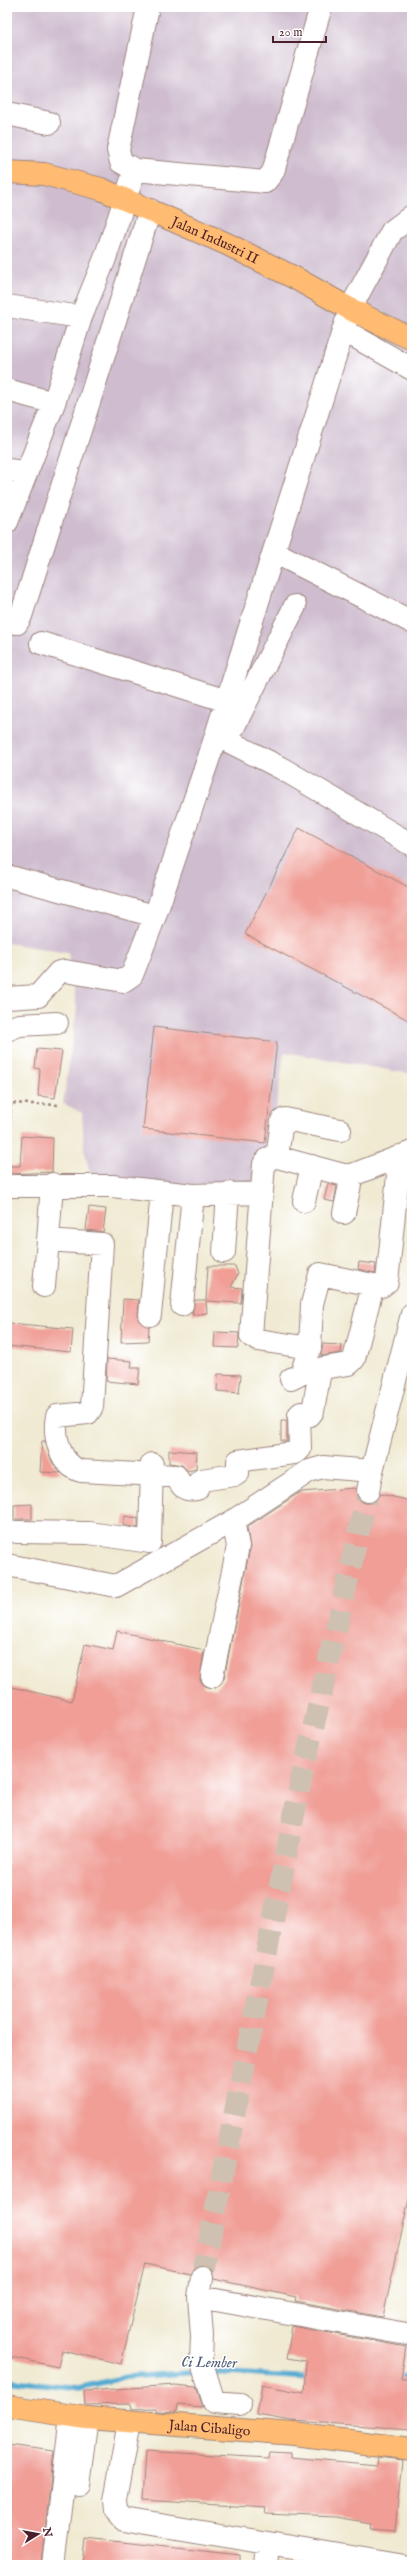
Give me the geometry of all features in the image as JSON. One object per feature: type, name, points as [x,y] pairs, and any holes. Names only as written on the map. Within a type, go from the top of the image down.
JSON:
[{"type":"main road","name":"Jalan Industri II","points":[[7,172],[44,174],[101,189],[150,210],[295,278],[350,309],[412,339]]},
{"type":"main road","name":"Jalan Cibaligo","points":[[7,2406],[79,2417],[294,2434],[412,2449]]},
{"type":"street","points":[[148,7],[118,150],[121,162],[135,170],[268,180],[273,172],[321,7]]},
{"type":"street","points":[[7,114],[49,123]]},
{"type":"street","points":[[7,522],[16,471],[54,403],[81,317],[104,261],[135,170]]},
{"type":"street","points":[[7,622],[18,622],[21,616],[150,210]]},
{"type":"street","points":[[221,737],[227,701],[350,309],[392,231],[412,216]]},
{"type":"street","points":[[7,306],[81,317]]},
{"type":"street","points":[[343,330],[412,369]]},
{"type":"street","points":[[7,390],[54,403]]},
{"type":"street","points":[[274,552],[412,622]]},
{"type":"street","points":[[7,998],[38,996],[59,972],[65,971],[123,981],[129,978],[155,916],[221,737],[295,606]]},
{"type":"street","points":[[42,643],[227,701]]},
{"type":"street","points":[[221,737],[281,768],[412,845]]},
{"type":"street","points":[[7,876],[155,916]]},
{"type":"street","points":[[7,1030],[19,1024],[57,1023]]},
{"type":"street","points":[[277,1157],[282,1121],[285,1119],[340,1130]]},
{"type":"street","points":[[310,1348],[258,1340],[251,1336],[264,1164],[269,1158],[277,1157],[344,1175],[352,1175],[406,1154]]},
{"type":"street","points":[[291,1379],[301,1374],[310,1348],[312,1304],[320,1274],[373,1285],[382,1286],[386,1282],[406,1154]]},
{"type":"street","points":[[304,1201],[312,1166]]},
{"type":"street","points":[[344,1213],[352,1175]]},
{"type":"street","points":[[7,1186],[52,1184],[112,1186],[193,1195],[262,1193]]},
{"type":"street","points":[[44,1286],[52,1184]]},
{"type":"street","points":[[150,1315],[162,1192]]},
{"type":"street","points":[[224,1252],[228,1193]]},
{"type":"street","points":[[182,1304],[193,1195]]},
{"type":"street","points":[[48,1240],[102,1244],[92,1407],[91,1412],[88,1413],[57,1416],[61,1454],[72,1468],[81,1471],[152,1469],[176,1476],[183,1488],[197,1489],[198,1482],[201,1480],[238,1474],[238,1461],[297,1452],[300,1449],[299,1415],[301,1413],[310,1415],[313,1411],[318,1375],[323,1368],[350,1364],[354,1359],[373,1285]]},
{"type":"street","points":[[7,1565],[116,1586],[234,1521],[309,1471],[323,1467],[370,1481],[412,1314]]},
{"type":"street","points":[[17,1532],[89,1533],[149,1543],[152,1540],[152,1469]]},
{"type":"street","points":[[212,1676],[238,1546],[234,1521]]},
{"type":"street","points":[[240,2404],[214,2402],[209,2392],[201,2360],[201,2287],[412,2336]]},
{"type":"street","points":[[53,2565],[79,2417]]},
{"type":"street","points":[[66,2565],[79,2417]]},
{"type":"street","points":[[129,2422],[114,2500],[116,2511],[123,2519],[267,2555],[400,2565]]},
{"type":"path","points":[[7,1186],[9,1103],[60,1105]]},
{"type":"shaded area","points":[[7,7],[412,7],[412,1074],[284,1052],[271,1144],[259,1188],[92,1181],[84,1149],[82,1113],[63,1103],[77,1009],[68,953],[7,943]]},
{"type":"building","points":[[299,828],[412,889],[412,1022],[245,934]]},
{"type":"building","points":[[154,1027],[277,1042],[265,1143],[143,1129]]},
{"type":"building","points":[[37,1049],[62,1051],[55,1098],[38,1096],[40,1069],[35,1068]]},
{"type":"building","points":[[22,1136],[53,1138],[52,1172],[9,1174],[9,1166],[20,1166]]},
{"type":"building","points":[[328,1184],[337,1186],[334,1202],[324,1200]]},
{"type":"building","points":[[89,1207],[106,1209],[103,1232],[86,1230]]},
{"type":"building","points":[[359,1262],[376,1264],[375,1273],[358,1269]]},
{"type":"building","points":[[208,1266],[235,1266],[238,1274],[231,1287],[242,1288],[241,1303],[206,1301],[207,1313],[192,1315],[195,1300],[206,1300]]},
{"type":"building","points":[[123,1299],[139,1300],[138,1320],[149,1327],[148,1341],[121,1342]]},
{"type":"building","points":[[9,1323],[73,1329],[71,1352],[7,1346]]},
{"type":"building","points":[[215,1332],[239,1333],[238,1348],[214,1347]]},
{"type":"building","points":[[323,1344],[342,1345],[341,1353],[321,1356]]},
{"type":"building","points":[[107,1359],[132,1361],[131,1368],[140,1368],[138,1384],[106,1381]]},
{"type":"building","points":[[218,1374],[241,1375],[239,1393],[217,1391]]},
{"type":"building","points":[[281,1420],[287,1420],[287,1441],[281,1441]]},
{"type":"building","points":[[42,1441],[45,1441],[52,1462],[61,1473],[40,1472]]},
{"type":"building","points":[[169,1450],[197,1452],[196,1469],[188,1471],[182,1465],[169,1463]]},
{"type":"building","points":[[355,1488],[359,1500],[365,1503],[372,1503],[380,1494],[412,1501],[412,2185],[383,2317],[295,2301],[296,2297],[214,2279],[213,2272],[204,2265],[197,2266],[190,2274],[145,2264],[121,2364],[62,2350],[58,2367],[7,2356],[7,1686],[72,1701],[85,1644],[113,1650],[117,1631],[204,1650],[200,1680],[204,1686],[216,1688],[224,1678],[250,1548],[247,1527],[300,1492]]},
{"type":"building","points":[[32,1504],[32,1519],[14,1519],[14,1505]]},
{"type":"building","points":[[125,1516],[138,1518],[138,1528],[123,1525]]},
{"type":"building","points":[[292,2326],[406,2347],[401,2380],[412,2380],[412,2429],[292,2421],[257,2415],[262,2385],[304,2393],[306,2361],[287,2358]]},
{"type":"building","points":[[175,2385],[196,2387],[203,2407],[178,2405],[177,2412],[156,2411],[156,2408],[132,2409],[131,2404],[85,2405],[84,2391]]},
{"type":"building","points":[[7,2445],[54,2451],[41,2565],[7,2565]]},
{"type":"building","points":[[145,2451],[268,2458],[269,2452],[290,2453],[290,2457],[377,2465],[378,2457],[402,2460],[395,2531],[370,2529],[371,2523],[336,2517],[265,2514],[266,2508],[142,2500]]},
{"type":"building","points":[[86,2538],[240,2555],[240,2565],[83,2565]]},
{"type":"waterway","name":"Ci Lember","points":[[7,2380],[78,2388],[126,2377],[200,2372]]},
{"type":"waterway","name":"Ci Lember","points":[[211,2372],[312,2378]]},
{"type":"waterway","name":"Ci Lember","points":[[394,2378],[412,2377]]},
{"type":"tunnel","points":[[202,2277],[300,1785],[368,1491]]}]
